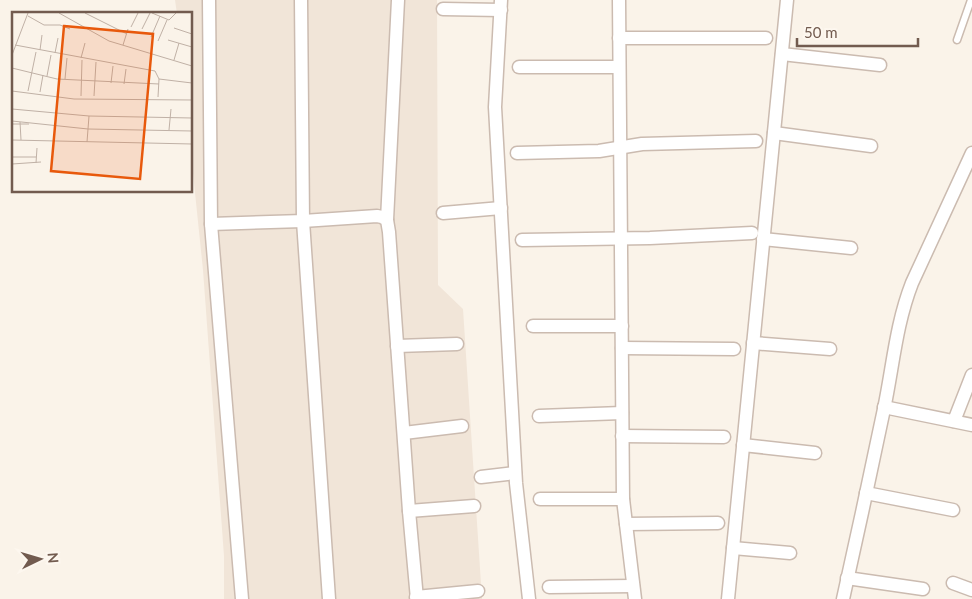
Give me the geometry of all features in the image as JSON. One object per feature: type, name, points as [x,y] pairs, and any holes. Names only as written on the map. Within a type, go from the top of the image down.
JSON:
[{"type":"street","points":[[210,0],[211,224],[242,599]]},
{"type":"street","points":[[301,0],[304,221],[329,599]]},
{"type":"street","points":[[398,0],[387,220],[417,598],[478,591]]},
{"type":"street","points":[[549,587],[634,593],[623,499],[619,0]]},
{"type":"street","points":[[728,599],[787,0]]},
{"type":"street","points":[[443,9],[501,5],[495,107],[515,473],[529,599]]},
{"type":"street","points":[[619,38],[766,38]]},
{"type":"street","points":[[782,54],[880,65]]},
{"type":"street","points":[[520,67],[619,67]]},
{"type":"street","points":[[774,133],[871,146]]},
{"type":"street","points":[[517,153],[599,151],[642,144],[756,140]]},
{"type":"street","points":[[843,599],[884,407],[894,343],[903,305],[972,153]]},
{"type":"street","points":[[443,213],[501,208]]},
{"type":"street","points":[[211,224],[377,216],[387,220]]},
{"type":"street","points":[[522,240],[752,233]]},
{"type":"street","points":[[764,239],[850,248]]},
{"type":"street","points":[[533,326],[622,326]]},
{"type":"street","points":[[753,343],[830,349]]},
{"type":"street","points":[[397,346],[457,344]]},
{"type":"street","points":[[622,348],[734,349]]},
{"type":"street","points":[[954,421],[972,375]]},
{"type":"street","points":[[884,407],[972,425]]},
{"type":"street","points":[[539,416],[622,413]]},
{"type":"street","points":[[404,433],[462,426]]},
{"type":"street","points":[[622,436],[724,437]]},
{"type":"street","points":[[743,445],[815,453]]},
{"type":"street","points":[[481,477],[515,473]]},
{"type":"street","points":[[866,493],[953,510]]},
{"type":"street","points":[[540,498],[623,499]]},
{"type":"street","points":[[409,511],[474,506]]},
{"type":"street","points":[[626,524],[718,523]]},
{"type":"street","points":[[733,548],[790,553]]},
{"type":"street","points":[[847,578],[923,589]]},
{"type":"street","points":[[953,583],[972,590]]},
{"type":"lane","points":[[957,40],[969,0]]},
{"type":"shaded area","points":[[175,0],[437,0],[438,285],[463,309],[482,599],[224,599],[224,556],[203,270],[192,164],[192,12],[177,12]]}]
